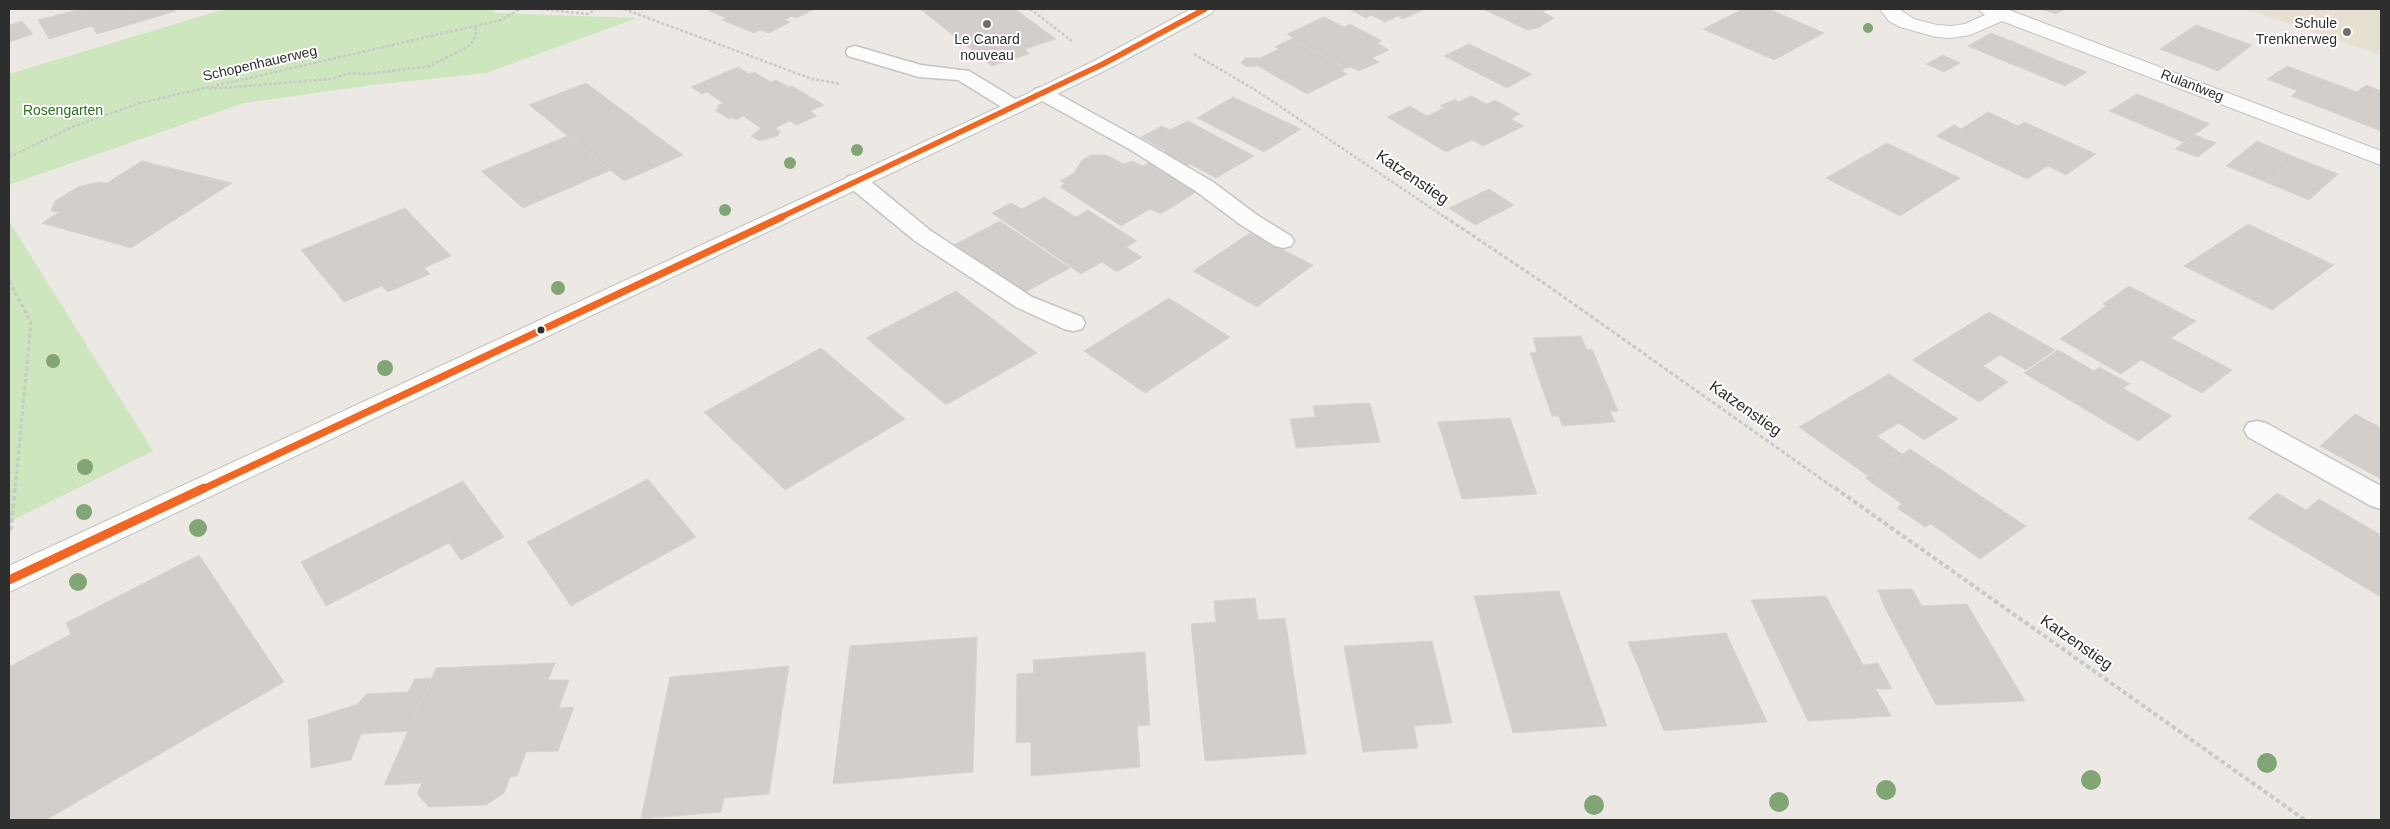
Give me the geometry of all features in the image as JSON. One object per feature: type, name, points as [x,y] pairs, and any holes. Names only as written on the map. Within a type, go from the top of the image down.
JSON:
[{"type":"main road","points":[[9,580],[205,490],[1015,107],[1103,64],[1205,9]]},
{"type":"main road","name":"Rulantweg","points":[[1889,9],[1896,17],[1907,23],[1936,31],[1951,32],[1970,29],[1995,11],[2381,158]]},
{"type":"lane","points":[[855,52],[919,71],[962,75],[1015,107]]},
{"type":"lane","points":[[1042,93],[1188,177],[1283,241]]},
{"type":"lane","points":[[856,181],[931,241],[1024,302],[1073,323]]},
{"type":"lane","points":[[2257,430],[2381,499]]},
{"type":"path","name":"Schopenhauerweg","points":[[9,157],[105,114],[198,89],[501,20],[520,9]]},
{"type":"path","points":[[541,9],[588,14],[596,9]]},
{"type":"path","points":[[624,9],[764,61]]},
{"type":"path","points":[[1030,9],[1103,64]]},
{"type":"path","points":[[198,89],[331,79],[349,73],[367,74],[430,66],[472,44],[476,34],[474,26]]},
{"type":"path","name":"Katzenstieg","points":[[1163,31],[1190,52],[1273,101],[1551,288],[2305,820]]},
{"type":"path","points":[[9,281],[31,322],[11,528],[9,529]]},
{"type":"shaded area","name":"Schule Trenknerweg","points":[[2246,9],[2381,9],[2381,55]]},
{"type":"green space","name":"Rosengarten","points":[[225,9],[492,9],[496,13],[637,18],[486,73],[373,85],[244,103],[9,185],[9,74]]},
{"type":"green space","points":[[9,221],[153,451],[9,522]]},
{"type":"building","points":[[81,9],[130,9],[139,22],[97,34]]},
{"type":"building","points":[[81,9],[92,26],[49,39],[38,20]]},
{"type":"building","points":[[130,9],[174,9],[176,11],[139,22]]},
{"type":"building","points":[[714,9],[815,9],[796,18],[791,16],[785,20],[790,22],[769,33],[760,30],[754,33],[722,20],[726,18],[709,11]]},
{"type":"building","name":"Le Canard nouveau","points":[[920,9],[1015,9],[1056,39],[1025,49],[1029,54],[992,66]]},
{"type":"building","points":[[1349,9],[1425,9],[1403,19],[1398,16],[1385,22],[1371,15],[1366,18]]},
{"type":"building","points":[[1483,9],[1549,9],[1542,12],[1554,18],[1538,28],[1527,30]]},
{"type":"building","points":[[1743,9],[1769,9],[1824,33],[1774,60],[1703,29]]},
{"type":"building","points":[[2042,9],[2065,9],[2056,14]]},
{"type":"building","points":[[1324,17],[1344,27],[1350,24],[1382,41],[1377,43],[1389,50],[1372,58],[1379,62],[1359,71],[1351,67],[1346,68],[1291,39],[1293,38],[1287,34]]},
{"type":"building","points":[[22,21],[33,34],[9,42],[9,25]]},
{"type":"building","points":[[2196,25],[2252,45],[2218,71],[2160,49]]},
{"type":"building","points":[[1991,33],[2012,41],[1989,55],[1968,46]]},
{"type":"building","points":[[1291,39],[1346,68],[1342,71],[1347,74],[1307,94],[1258,66],[1247,67],[1241,63],[1245,58],[1260,58],[1279,49],[1275,47]]},
{"type":"building","points":[[2012,41],[2049,57],[2026,70],[1989,55]]},
{"type":"building","points":[[1469,44],[1532,74],[1507,88],[1444,56]]},
{"type":"building","points":[[1943,55],[1960,63],[1944,72],[1926,64]]},
{"type":"building","points":[[2049,57],[2087,72],[2065,86],[2026,70]]},
{"type":"building","points":[[2287,66],[2357,92],[2366,85],[2381,91],[2381,131],[2291,96],[2298,91],[2267,79]]},
{"type":"building","points":[[738,67],[749,74],[754,72],[771,82],[776,80],[789,87],[792,86],[824,105],[810,111],[817,116],[797,125],[790,121],[775,128],[780,131],[778,136],[759,141],[751,136],[761,128],[743,116],[736,120],[732,117],[729,119],[715,110],[719,108],[717,106],[723,103],[707,92],[702,94],[691,87]]},
{"type":"building","points":[[586,83],[683,155],[624,181],[529,105]]},
{"type":"building","points":[[2137,94],[2172,108],[2145,126],[2109,111]]},
{"type":"building","points":[[1471,96],[1487,104],[1495,100],[1520,114],[1511,119],[1524,126],[1483,146],[1472,140],[1446,152],[1387,117],[1410,106],[1427,116],[1444,108],[1440,106],[1455,99],[1459,102]]},
{"type":"building","points":[[1233,97],[1301,129],[1264,152],[1197,118]]},
{"type":"building","points":[[2172,108],[2210,124],[2183,142],[2145,126]]},
{"type":"building","points":[[1988,112],[2018,126],[2024,122],[2096,154],[2066,175],[2048,166],[2027,179],[1936,136],[1954,125],[1961,129]]},
{"type":"building","points":[[1188,121],[1254,156],[1216,178],[1190,164],[1183,168],[1158,154],[1165,151],[1141,137],[1162,126],[1170,130]]},
{"type":"building","points":[[2194,135],[2216,143],[2198,157],[2175,149]]},
{"type":"building","points":[[567,136],[611,170],[523,208],[481,171]]},
{"type":"building","points":[[2257,141],[2297,158],[2268,183],[2226,166]]},
{"type":"building","points":[[1887,143],[1960,178],[1900,216],[1826,178]]},
{"type":"building","points":[[1091,155],[1106,155],[1124,164],[1132,161],[1143,166],[1151,161],[1198,191],[1161,214],[1150,209],[1121,226],[1060,187],[1065,183],[1060,181],[1074,173],[1082,160]]},
{"type":"building","points":[[2297,158],[2338,174],[2309,200],[2268,183]]},
{"type":"building","points":[[142,161],[232,183],[131,248],[42,223],[59,212],[51,211],[55,201],[78,187],[99,182],[107,183]]},
{"type":"building","points":[[1489,189],[1514,205],[1475,225],[1449,208]]},
{"type":"building","points":[[1044,197],[1076,217],[1088,210],[1137,241],[1126,247],[1142,257],[1117,272],[1102,262],[1081,274],[992,213],[1011,203],[1022,209]]},
{"type":"building","points":[[405,208],[451,256],[424,268],[430,274],[388,292],[382,286],[344,302],[301,250]]},
{"type":"building","points":[[1000,221],[1070,268],[1020,295],[948,248]]},
{"type":"building","points":[[2248,224],[2334,265],[2272,310],[2184,266]]},
{"type":"building","points":[[1250,233],[1313,265],[1257,307],[1193,271]]},
{"type":"building","points":[[2129,286],[2196,321],[2171,338],[2232,370],[2202,393],[2141,360],[2121,374],[2060,339],[2106,306],[2103,304]]},
{"type":"building","points":[[956,291],[1037,353],[946,405],[866,338]]},
{"type":"building","points":[[1169,298],[1230,337],[1145,393],[1084,351]]},
{"type":"building","points":[[1989,312],[2055,350],[2026,370],[2000,355],[1983,366],[2008,382],[1979,402],[1912,360]]},
{"type":"building","points":[[1581,336],[1587,350],[1592,349],[1618,411],[1610,412],[1615,422],[1562,426],[1559,416],[1552,416],[1530,353],[1537,352],[1533,338]]},
{"type":"building","points":[[821,348],[905,419],[785,490],[704,412]]},
{"type":"building","points":[[2058,350],[2094,371],[2099,367],[2130,384],[2123,388],[2172,416],[2138,441],[2024,373]]},
{"type":"building","points":[[1889,374],[1958,419],[1924,440],[1899,423],[1877,436],[1902,454],[1868,476],[1799,427]]},
{"type":"building","points":[[1370,403],[1380,442],[1296,448],[1290,419],[1315,417],[1313,406]]},
{"type":"building","points":[[2355,414],[2381,428],[2381,479],[2320,446]]},
{"type":"building","points":[[1510,418],[1537,494],[1462,499],[1438,422]]},
{"type":"building","points":[[1910,449],[2026,526],[1980,559],[1931,524],[1925,527],[1897,508],[1902,504],[1865,478]]},
{"type":"building","points":[[648,479],[696,537],[571,606],[527,542]]},
{"type":"building","points":[[463,481],[504,537],[461,560],[449,543],[326,606],[301,562]]},
{"type":"building","points":[[2277,493],[2306,510],[2319,499],[2381,535],[2381,597],[2248,518]]},
{"type":"building","points":[[199,555],[284,682],[46,820],[9,820],[9,667],[71,634],[66,623]]},
{"type":"building","points":[[1912,589],[1922,606],[1967,604],[2025,701],[1936,705],[1885,608],[1878,590]]},
{"type":"building","points":[[1559,591],[1607,726],[1513,733],[1474,596]]},
{"type":"building","points":[[1826,596],[1863,665],[1878,663],[1892,689],[1876,689],[1891,716],[1808,721],[1751,600]]},
{"type":"building","points":[[1255,598],[1258,620],[1285,618],[1306,754],[1205,761],[1191,624],[1216,622],[1214,601]]},
{"type":"building","points":[[1726,633],[1767,722],[1664,731],[1628,642]]},
{"type":"building","points":[[977,637],[973,772],[833,784],[850,646]]},
{"type":"building","points":[[1432,641],[1452,723],[1414,726],[1418,748],[1363,752],[1344,646]]},
{"type":"building","points":[[1145,652],[1150,725],[1137,726],[1140,767],[1031,776],[1031,742],[1016,743],[1017,674],[1034,673],[1033,660]]},
{"type":"building","points":[[555,663],[548,680],[569,680],[559,708],[574,707],[558,751],[526,752],[517,776],[510,777],[504,793],[486,805],[429,807],[417,794],[422,783],[384,785],[436,668]]},
{"type":"building","points":[[789,666],[769,794],[724,798],[721,812],[641,819],[670,677]]},
{"type":"building","points":[[432,678],[408,731],[361,734],[351,760],[311,768],[308,720],[358,704],[366,694],[408,692],[415,679]]},
{"type":"transit line","points":[[9,580],[1015,107],[1103,64],[1205,9]]},
{"type":"place","name":"Le Canard nouveau","points":[[987,24]]},
{"type":"place","name":"Schule Trenknerweg","points":[[2347,32]]}]
